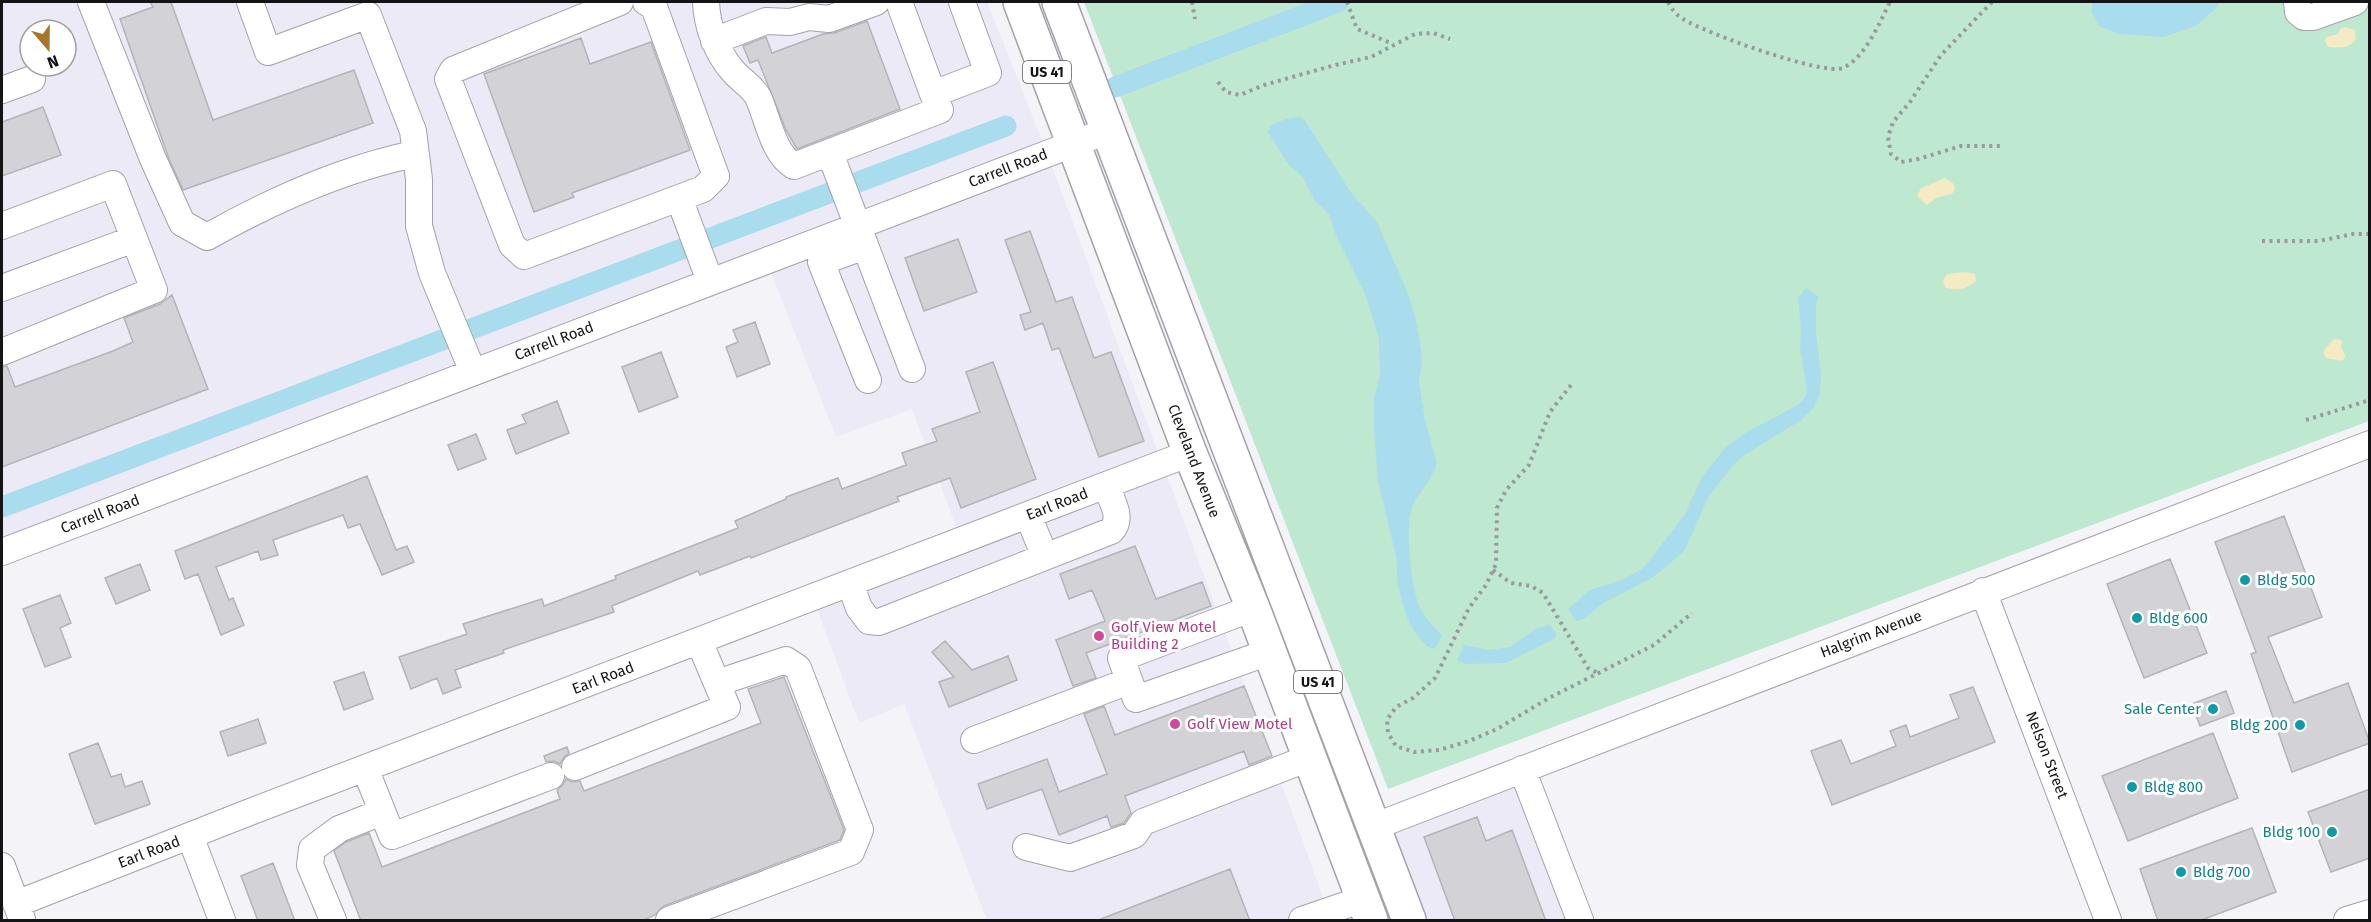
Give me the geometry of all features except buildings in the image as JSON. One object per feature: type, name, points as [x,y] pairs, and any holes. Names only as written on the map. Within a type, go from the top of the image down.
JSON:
[{"type":"main road","name":"Cleveland Avenue","points":[[1020,2],[1190,453],[1253,608],[1367,910]]},
{"type":"main road","name":"US 41","points":[[1059,2],[1409,921]]},
{"type":"main road","points":[[1309,758],[1334,794],[1373,826]]},
{"type":"street","points":[[91,2],[153,159],[182,223],[207,237],[246,215],[321,182],[414,154]]},
{"type":"street","points":[[250,2],[268,52],[368,15],[413,131],[414,154],[419,179],[418,226],[432,273],[473,372]]},
{"type":"street","points":[[620,2],[453,70],[448,79],[512,245],[524,256],[703,189],[716,176],[650,4]]},
{"type":"street","points":[[706,2],[707,19],[714,41],[733,71],[757,95],[784,160],[794,166],[940,110],[899,2]]},
{"type":"street","points":[[714,41],[766,21],[790,22],[809,17],[829,19],[876,2]]},
{"type":"street","points":[[933,94],[988,74],[962,2]]},
{"type":"street","points":[[2297,2],[2298,12],[2304,17],[2313,17],[2355,2]]},
{"type":"street","points":[[2,90],[32,79]]},
{"type":"street","name":"Carrell Road","points":[[2,552],[473,372],[708,274],[861,236],[1074,143],[1107,131]]},
{"type":"street","points":[[830,153],[912,369]]},
{"type":"street","points":[[2,226],[113,184],[154,290],[2,352]]},
{"type":"street","points":[[679,198],[708,274]]},
{"type":"street","points":[[861,236],[821,262],[868,380]]},
{"type":"street","points":[[2,288],[134,239]]},
{"type":"street","name":"Halgrim Avenue","points":[[1373,826],[2370,444]]},
{"type":"street","name":"Earl Road","points":[[19,912],[190,836],[1190,453]]},
{"type":"street","points":[[850,583],[859,608],[869,621],[879,621],[1111,531],[1117,525],[1118,518],[1106,486]]},
{"type":"street","points":[[1028,515],[1045,558]]},
{"type":"street","name":"Nelson Street","points":[[1983,591],[2108,921]]},
{"type":"street","points":[[1253,608],[1121,658],[1129,681],[1136,699],[1269,652]]},
{"type":"street","points":[[365,768],[392,836],[563,771],[727,707],[699,641]]},
{"type":"street","points":[[669,921],[851,852],[860,830],[798,668],[786,660],[717,682]]},
{"type":"street","points":[[974,740],[1129,681]]},
{"type":"street","points":[[1026,847],[1070,858],[1134,835],[1143,822],[1309,758]]},
{"type":"street","points":[[1522,769],[1580,921]]},
{"type":"street","points":[[333,921],[310,865],[312,849],[339,829],[382,812]]},
{"type":"street","points":[[190,836],[222,921]]},
{"type":"street","points":[[2,866],[19,912]]},
{"type":"street","points":[[1302,921],[1367,910]]},
{"type":"street","points":[[2347,921],[2370,913]]},
{"type":"path","points":[[1192,2],[1195,19]]},
{"type":"path","points":[[1347,2],[1357,29],[1394,44]]},
{"type":"path","points":[[1668,2],[1672,10],[1683,19],[1736,41],[1820,68],[1841,69],[1853,62],[1868,42],[1890,2]]},
{"type":"path","points":[[1992,2],[1941,55],[1911,102],[1893,122],[1888,137],[1891,154],[1901,162],[1961,146],[2003,146]]},
{"type":"path","points":[[1218,82],[1226,92],[1240,94],[1264,85],[1371,57],[1415,34],[1433,33],[1450,39]]},
{"type":"path","points":[[2262,241],[2319,241],[2353,234],[2370,234]]},
{"type":"path","points":[[1571,385],[1550,412],[1528,465],[1506,490],[1497,508],[1496,564],[1486,585],[1468,608],[1435,678],[1413,698],[1396,707],[1387,720],[1388,733],[1396,746],[1414,752],[1439,750],[1469,741],[1520,717],[1549,698],[1654,645],[1692,613]]},
{"type":"path","points":[[2306,420],[2370,400]]},
{"type":"path","points":[[1493,570],[1511,583],[1531,586],[1543,593],[1588,668],[1599,673]]},
{"type":"shaded area","points":[[2,2],[987,2],[1043,143],[2,538]]},
{"type":"shaded area","points":[[1051,164],[1331,920],[987,920],[904,704],[859,723],[817,609],[966,553],[912,409],[836,437],[770,270]]},
{"type":"shaded area","points":[[1530,767],[1594,920],[1418,920],[1385,824]]},
{"type":"green space","points":[[1084,2],[2369,2],[2369,421],[1388,789]]},
{"type":"sand","points":[[2345,27],[2355,30],[2356,39],[2344,47],[2328,47],[2326,37],[2338,34],[2340,29]]},
{"type":"sand","points":[[1945,178],[1954,184],[1955,189],[1952,194],[1938,197],[1927,205],[1917,196],[1921,188]]},
{"type":"sand","points":[[1965,272],[1975,274],[1976,281],[1962,289],[1945,288],[1943,281],[1947,274]]},
{"type":"sand","points":[[2334,339],[2342,340],[2341,347],[2346,356],[2342,361],[2326,358],[2323,353]]},
{"type":"water","points":[[2093,2],[2220,2],[2196,26],[2163,37],[2119,34],[2099,26],[2091,11]]},
{"type":"water","points":[[1300,117],[1304,119],[1352,194],[1377,222],[1409,296],[1416,320],[1422,365],[1419,381],[1425,420],[1437,463],[1412,508],[1409,544],[1417,601],[1425,617],[1442,635],[1435,649],[1426,646],[1414,631],[1407,618],[1398,587],[1396,556],[1378,481],[1374,430],[1374,399],[1380,374],[1379,339],[1365,294],[1335,233],[1329,214],[1315,201],[1302,176],[1289,165],[1268,132],[1271,125]]},
{"type":"water","points":[[1806,288],[1819,297],[1816,304],[1816,333],[1821,376],[1819,397],[1814,407],[1801,420],[1734,464],[1709,496],[1684,551],[1650,579],[1605,602],[1583,619],[1576,621],[1568,609],[1590,590],[1619,581],[1639,571],[1647,564],[1685,514],[1702,477],[1725,448],[1745,433],[1798,405],[1805,397],[1807,390],[1800,348],[1798,298]]},
{"type":"water","points":[[1550,625],[1557,635],[1554,639],[1506,663],[1466,664],[1457,660],[1464,645],[1489,650],[1510,647],[1535,629]]},
{"type":"waterway","points":[[1115,87],[1338,2]]},
{"type":"waterway","points":[[2,507],[1006,126]]},
{"type":"place","name":"Bldg 500","points":[[2245,580]]},
{"type":"place","name":"Bldg 600","points":[[2137,618]]},
{"type":"place","name":"Golf View Motel Building 2","points":[[1099,636]]},
{"type":"place","name":"Sale Center","points":[[2213,709]]},
{"type":"place","name":"Golf View Motel","points":[[1175,724]]},
{"type":"place","name":"Bldg 200","points":[[2300,725]]},
{"type":"place","name":"Bldg 800","points":[[2132,787]]},
{"type":"place","name":"Bldg 100","points":[[2332,832]]},
{"type":"place","name":"Bldg 700","points":[[2181,872]]}]
